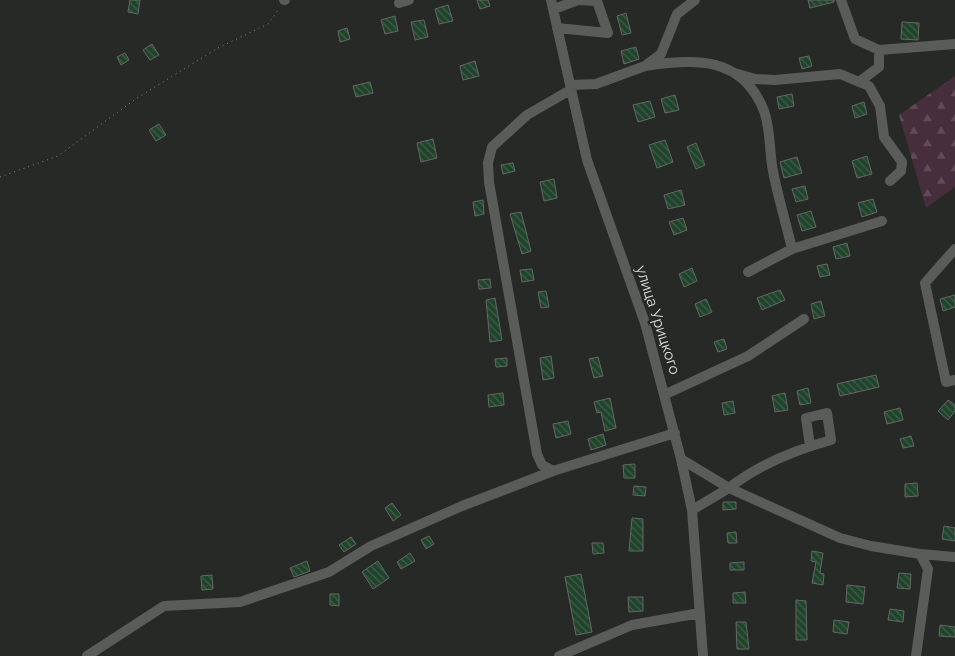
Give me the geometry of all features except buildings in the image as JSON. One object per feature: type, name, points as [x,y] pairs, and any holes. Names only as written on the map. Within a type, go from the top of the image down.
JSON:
[{"type":"street","points":[[552,5],[578,0],[597,1],[608,33],[557,28]]},
{"type":"street","points":[[645,66],[661,54],[677,14],[695,0]]},
{"type":"street","points":[[841,0],[855,39],[880,50],[955,44]]},
{"type":"street","name":"улица Урицкого","points":[[552,5],[587,160],[645,323],[666,394],[682,459],[692,510],[703,656]]},
{"type":"street","points":[[859,82],[879,67],[880,50]]},
{"type":"street","points":[[552,471],[542,465],[537,454],[489,182],[488,163],[492,147],[527,115],[571,87],[596,84],[645,66],[678,60],[708,63],[734,74],[755,79],[774,80],[840,74],[869,86],[880,106],[884,137],[902,162],[901,171],[890,180]]},
{"type":"street","points":[[734,74],[749,86],[764,112],[772,171],[792,249]]},
{"type":"street","points":[[748,272],[792,249],[882,221]]},
{"type":"street","points":[[955,249],[925,283],[946,382],[955,380]]},
{"type":"street","points":[[666,394],[748,356],[804,319]]},
{"type":"street","points":[[87,656],[164,606],[240,602],[329,572],[371,546],[462,506],[552,471],[675,433]]},
{"type":"street","points":[[692,510],[729,488],[746,474],[810,446]]},
{"type":"street","points":[[682,459],[729,488],[840,538],[870,546],[920,554],[955,557]]},
{"type":"street","points":[[916,656],[928,569],[920,554]]},
{"type":"street","points":[[559,656],[632,624],[700,613]]},
{"type":"path","points":[[0,177],[58,156],[137,98],[218,48],[268,24],[285,0]]},
{"type":"green space","points":[[955,76],[955,187],[926,208],[899,115]]}]
